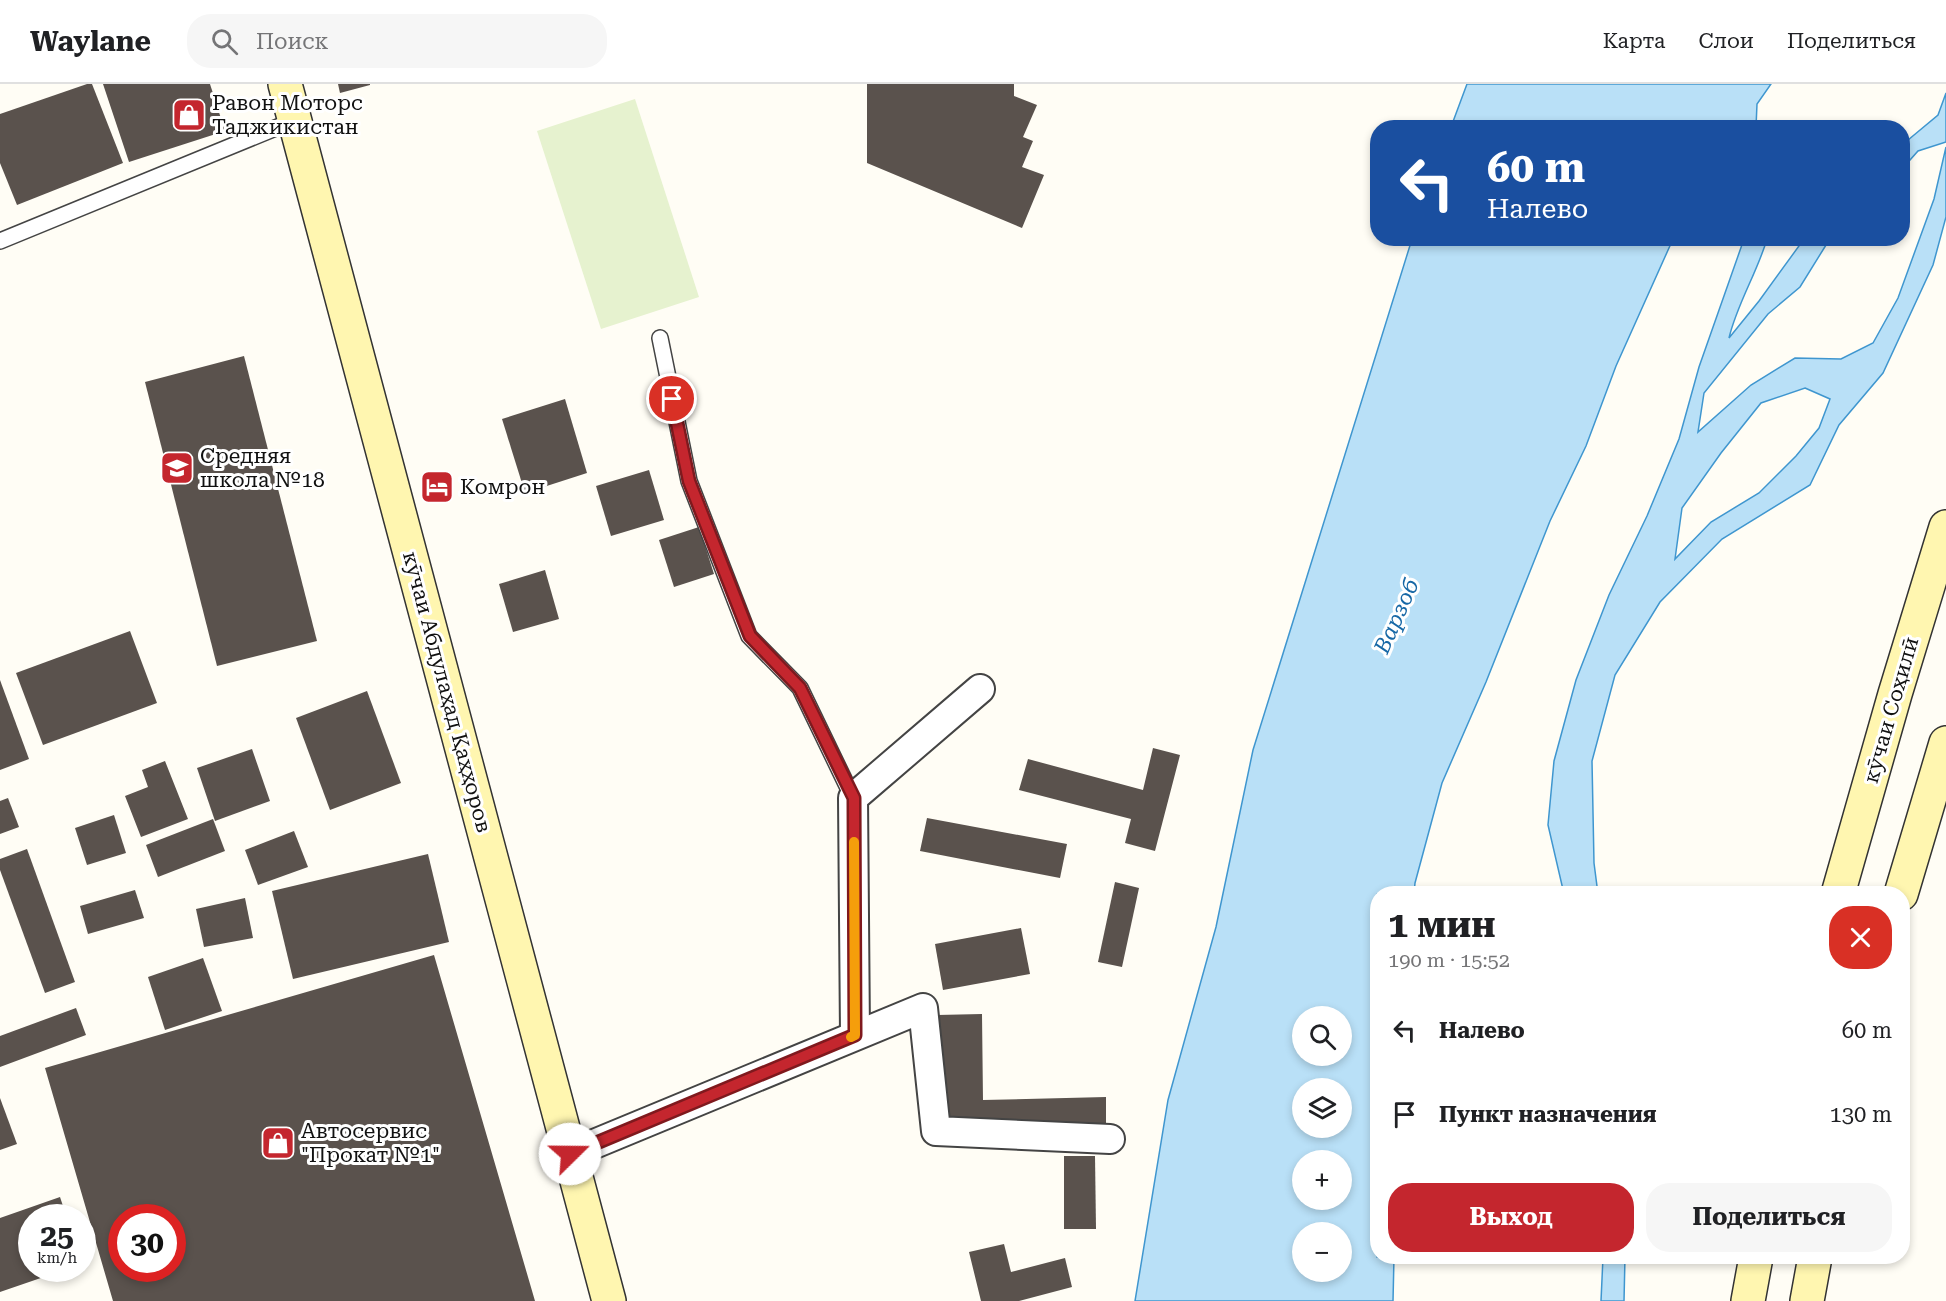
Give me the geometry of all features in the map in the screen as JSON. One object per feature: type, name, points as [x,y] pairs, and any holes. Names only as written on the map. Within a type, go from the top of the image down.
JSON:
[{"type":"main road","name":"кӯчаи Абдулаҳад Қаҳҳоров","points":[[285,84],[609,1301]]},
{"type":"main road","name":"кӯчаи Соҳилӣ","points":[[1840,886],[1946,527]]},
{"type":"main road","points":[[1903,886],[1946,742]]},
{"type":"main road","points":[[1748,1301],[1755,1264]]},
{"type":"main road","points":[[1807,1301],[1814,1264]]},
{"type":"street","points":[[855,1035],[854,798],[980,689]]},
{"type":"street","points":[[570,1154],[923,1008],[936,1131],[1110,1139]]},
{"type":"lane","points":[[0,241],[295,120]]},
{"type":"lane","points":[[660,338],[689,481],[750,636],[800,688],[854,798]]},
{"type":"green space","points":[[635,99],[699,297],[601,329],[537,131]]},
{"type":"water","points":[[1467,84],[1771,84],[1757,104],[1756,120],[1454,120]]},
{"type":"water","points":[[1946,93],[1946,142],[1918,151],[1910,160],[1910,138],[1938,115]]},
{"type":"water","points":[[1946,147],[1946,217],[1933,265],[1883,373],[1839,425],[1810,485],[1722,539],[1660,602],[1615,675],[1592,761],[1594,863],[1597,886],[1562,886],[1548,825],[1554,761],[1576,680],[1609,595],[1647,516],[1679,439],[1699,367],[1742,246],[1764,246],[1729,338],[1799,246],[1825,246],[1800,287],[1768,314],[1704,393],[1698,432],[1751,385],[1795,358],[1841,359],[1873,343],[1898,298],[1934,199]],"holes":[[[1805,388],[1830,399],[1819,428],[1796,456],[1759,493],[1711,522],[1675,559],[1682,508],[1721,453],[1761,403]]]},
{"type":"water","name":"Варзоб","points":[[1410,246],[1670,246],[1616,366],[1586,446],[1550,521],[1486,682],[1442,783],[1415,886],[1370,886],[1370,1264],[1394,1264],[1393,1301],[1135,1301],[1168,1100],[1216,927],[1253,750]]},
{"type":"water","points":[[1603,1264],[1625,1264],[1624,1301],[1601,1301]]},
{"type":"building","points":[[92,84],[123,163],[17,205],[0,163],[0,114]]},
{"type":"building","points":[[103,84],[210,84],[225,131],[129,162]]},
{"type":"building","points":[[338,84],[370,84],[370,85],[340,93]]},
{"type":"building","points":[[867,84],[1014,84],[1014,96],[1037,105],[1023,137],[1033,141],[1022,167],[1044,175],[1022,228],[867,163]]},
{"type":"building","points":[[244,356],[317,641],[217,666],[145,382]]},
{"type":"building","points":[[565,399],[587,473],[525,493],[502,419]]},
{"type":"building","points":[[649,470],[664,520],[611,536],[596,486]]},
{"type":"building","points":[[699,527],[714,574],[674,587],[659,540]]},
{"type":"building","points":[[545,570],[559,619],[513,632],[499,584]]},
{"type":"building","points":[[130,631],[157,703],[43,745],[16,673]]},
{"type":"building","points":[[0,680],[29,759],[0,770]]},
{"type":"building","points":[[367,691],[401,783],[330,810],[296,718]]},
{"type":"building","points":[[1153,748],[1180,755],[1155,851],[1125,843],[1131,819],[1019,790],[1028,759],[1143,790]]},
{"type":"building","points":[[252,749],[270,801],[215,821],[197,768]]},
{"type":"building","points":[[165,761],[188,819],[141,837],[125,796],[148,787],[142,770]]},
{"type":"building","points":[[8,798],[19,827],[0,834],[0,801]]},
{"type":"building","points":[[114,815],[126,853],[87,865],[75,828]]},
{"type":"building","points":[[927,818],[1067,844],[1060,878],[920,851]]},
{"type":"building","points":[[213,819],[225,851],[158,877],[146,845]]},
{"type":"building","points":[[294,831],[308,867],[258,885],[245,850]]},
{"type":"building","points":[[27,849],[75,982],[45,993],[0,870],[0,859]]},
{"type":"building","points":[[428,854],[449,942],[293,979],[272,891]]},
{"type":"building","points":[[1115,882],[1139,888],[1122,967],[1098,962]]},
{"type":"building","points":[[135,890],[144,918],[88,934],[80,906]]},
{"type":"building","points":[[245,898],[253,938],[204,947],[196,909]]},
{"type":"building","points":[[1021,928],[1030,974],[943,990],[935,944]]},
{"type":"building","name":"Автосервис \"Прокат №1\"","points":[[434,955],[535,1301],[113,1301],[96,1243],[96,1204],[85,1204],[45,1068]]},
{"type":"building","points":[[203,958],[222,1011],[165,1030],[148,977]]},
{"type":"building","points":[[76,1008],[86,1035],[0,1067],[0,1036]]},
{"type":"building","points":[[982,1014],[983,1100],[1106,1097],[1106,1123],[939,1126],[937,1015]]},
{"type":"building","points":[[0,1098],[17,1144],[0,1150]]},
{"type":"building","points":[[1064,1156],[1095,1156],[1096,1229],[1064,1229]]},
{"type":"building","points":[[60,1197],[62,1204],[40,1204]]},
{"type":"building","points":[[18,1212],[18,1282],[29,1282],[0,1292],[0,1218]]},
{"type":"building","points":[[1004,1244],[1011,1272],[1065,1258],[1072,1287],[1019,1301],[981,1301],[969,1252]]},
{"type":"slow traffic","points":[[851,1037],[855,1035],[854,842]]},
{"type":"place","name":"Равон Моторс Таджикистан","points":[[189,115]]},
{"type":"place","name":"Средняя школа №18","points":[[177,468]]},
{"type":"place","name":"Комрон","points":[[437,487]]},
{"type":"place","name":"Автосервис \"Прокат №1\"","points":[[278,1143]]},
{"type":"route","points":[[570,1154],[855,1035],[854,798],[800,688],[750,636],[689,481],[672,399]]}]
